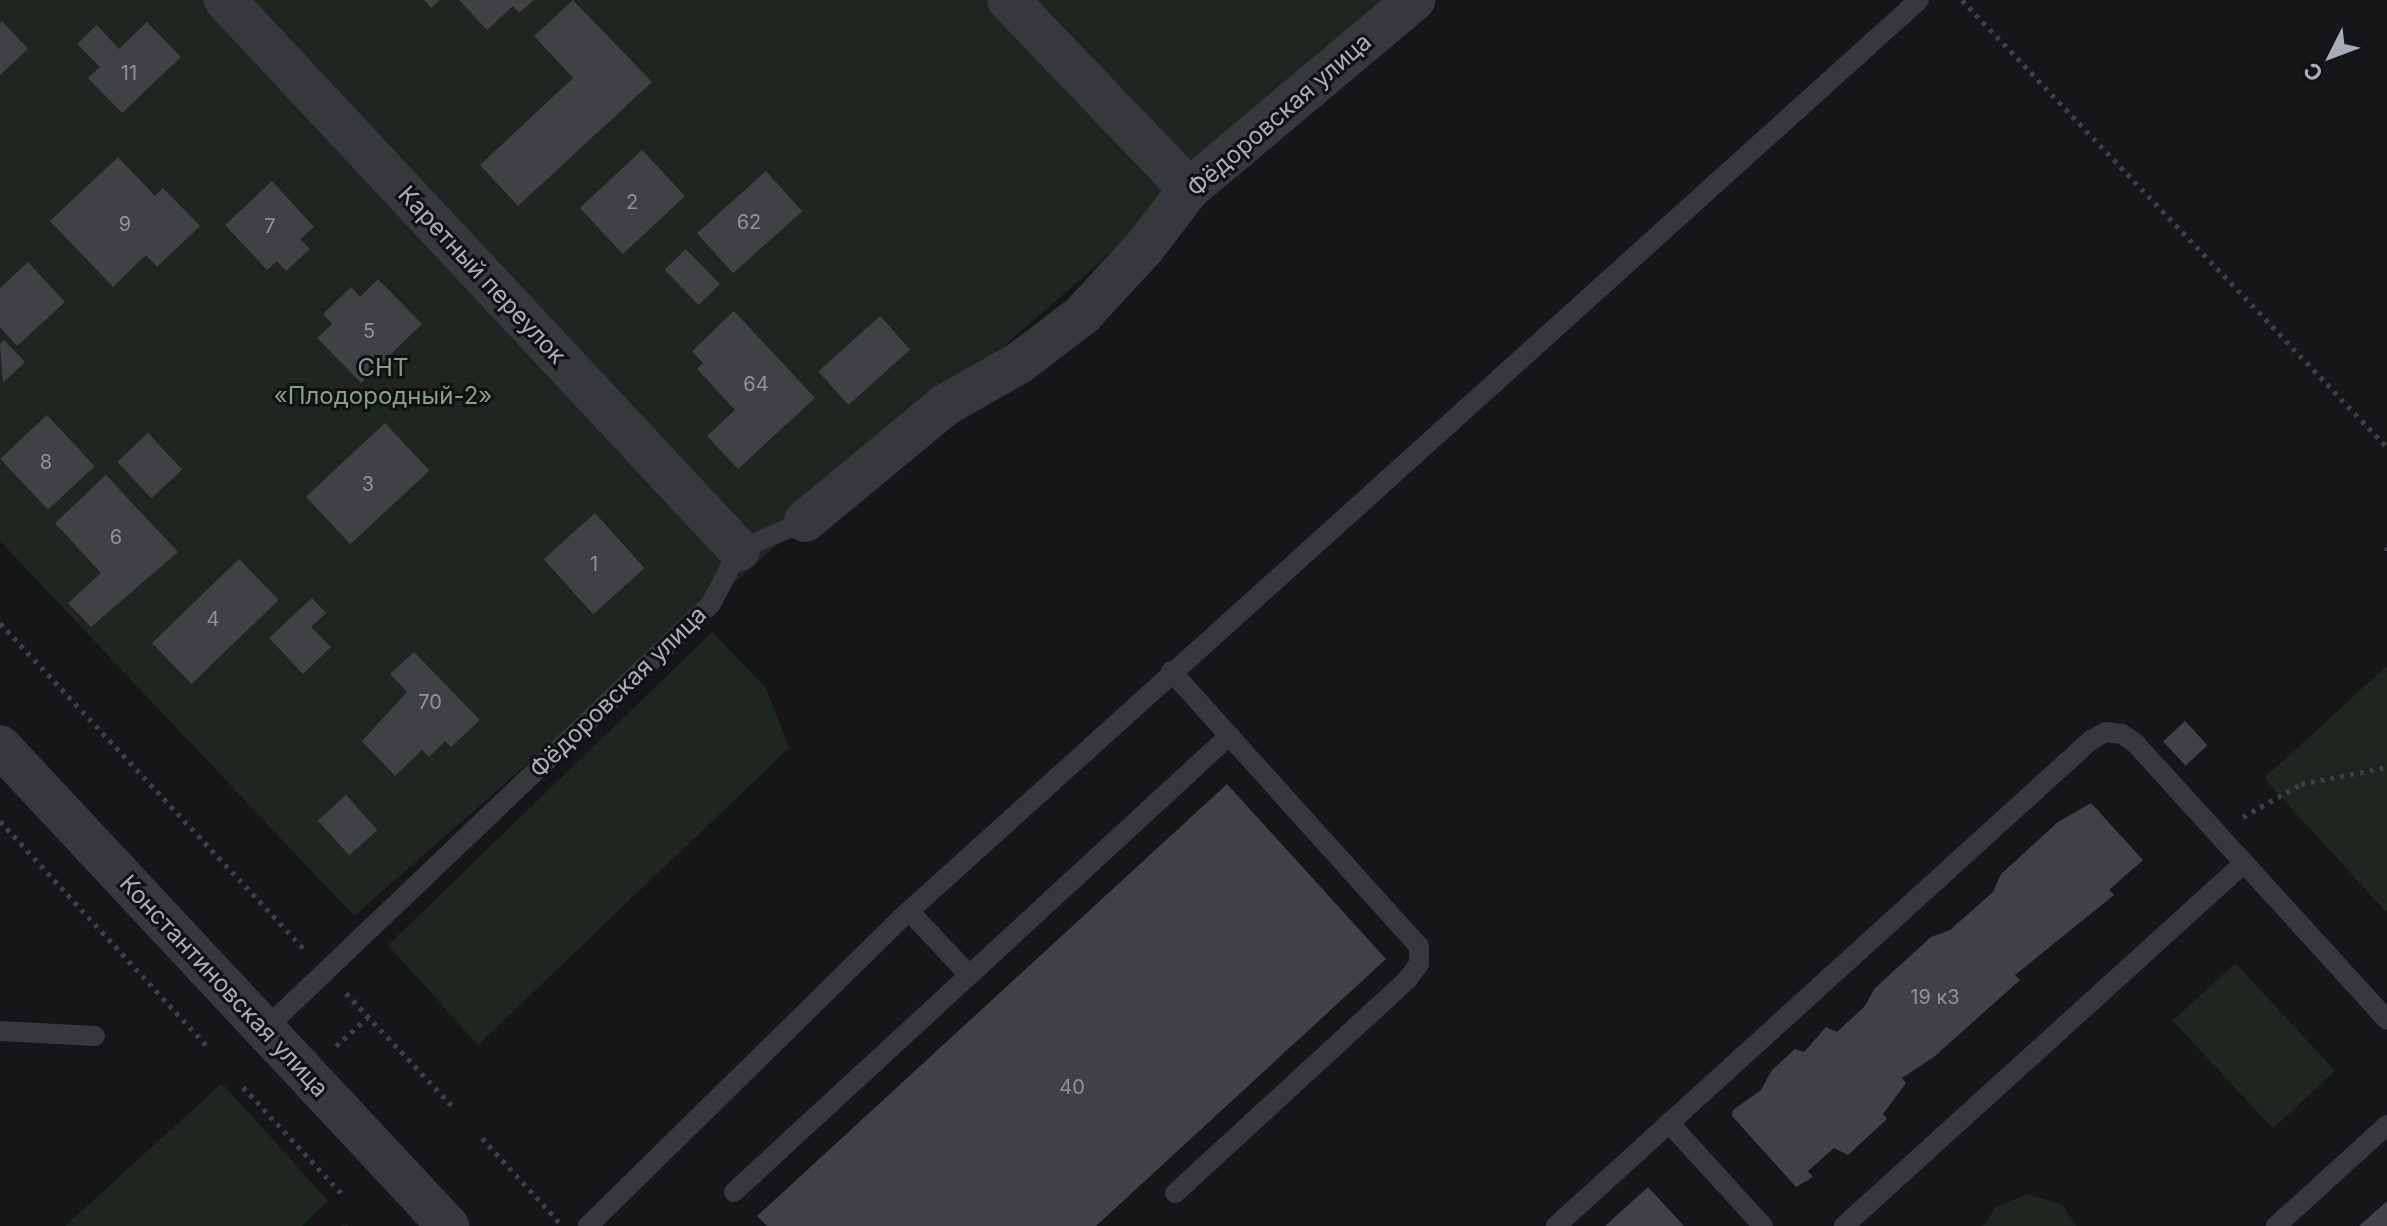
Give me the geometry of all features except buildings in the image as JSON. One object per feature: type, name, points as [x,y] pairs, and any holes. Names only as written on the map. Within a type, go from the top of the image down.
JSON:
[{"type":"street","name":"Каретный переулок","points":[[225,0],[739,550]]},
{"type":"street","points":[[1008,0],[1189,189]]},
{"type":"street","name":"Фёдоровская улица","points":[[805,521],[945,405],[1019,363],[1082,315],[1143,249],[1189,189],[1414,0]]},
{"type":"street","name":"Константиновская улица","points":[[0,746],[448,1226]]},
{"type":"lane","points":[[588,1226],[909,911],[1171,671],[1899,23],[1919,0]]},
{"type":"lane","name":"Фёдоровская улица","points":[[264,1030],[711,604],[739,550],[805,521]]},
{"type":"lane","points":[[1171,671],[1407,927],[1419,946],[1419,964],[1175,1193]]},
{"type":"lane","points":[[1556,1226],[2091,740],[2106,732],[2122,734],[2135,743],[2387,1020]]},
{"type":"lane","points":[[734,1192],[1230,735]]},
{"type":"lane","points":[[1844,1226],[2244,863]]},
{"type":"lane","points":[[909,911],[969,975]]},
{"type":"lane","points":[[0,1031],[95,1036]]},
{"type":"lane","points":[[1669,1123],[1763,1226]]},
{"type":"lane","points":[[2276,1226],[2387,1125]]},
{"type":"path","points":[[1962,0],[2387,447]]},
{"type":"path","points":[[2387,547],[2387,556]]},
{"type":"path","points":[[0,623],[314,960]]},
{"type":"path","points":[[2218,835],[2301,784],[2387,767]]},
{"type":"path","points":[[0,821],[206,1045]]},
{"type":"path","points":[[342,989],[451,1105]]},
{"type":"path","points":[[335,1047],[368,1017]]},
{"type":"path","points":[[243,1087],[342,1194]]},
{"type":"path","points":[[482,1138],[562,1225]]},
{"type":"green space","name":"СНТ «Плодородный-2»","points":[[0,0],[1399,0],[354,916],[0,541]]},
{"type":"green space","points":[[712,632],[766,688],[789,748],[478,1045],[388,945]]},
{"type":"green space","points":[[2387,666],[2387,913],[2264,778]]},
{"type":"green space","points":[[2235,963],[2335,1071],[2273,1128],[2173,1021]]},
{"type":"green space","points":[[222,1083],[328,1201],[302,1226],[65,1226]]},
{"type":"green space","points":[[2028,1194],[2062,1205],[2077,1226],[1983,1226],[1996,1207]]}]
